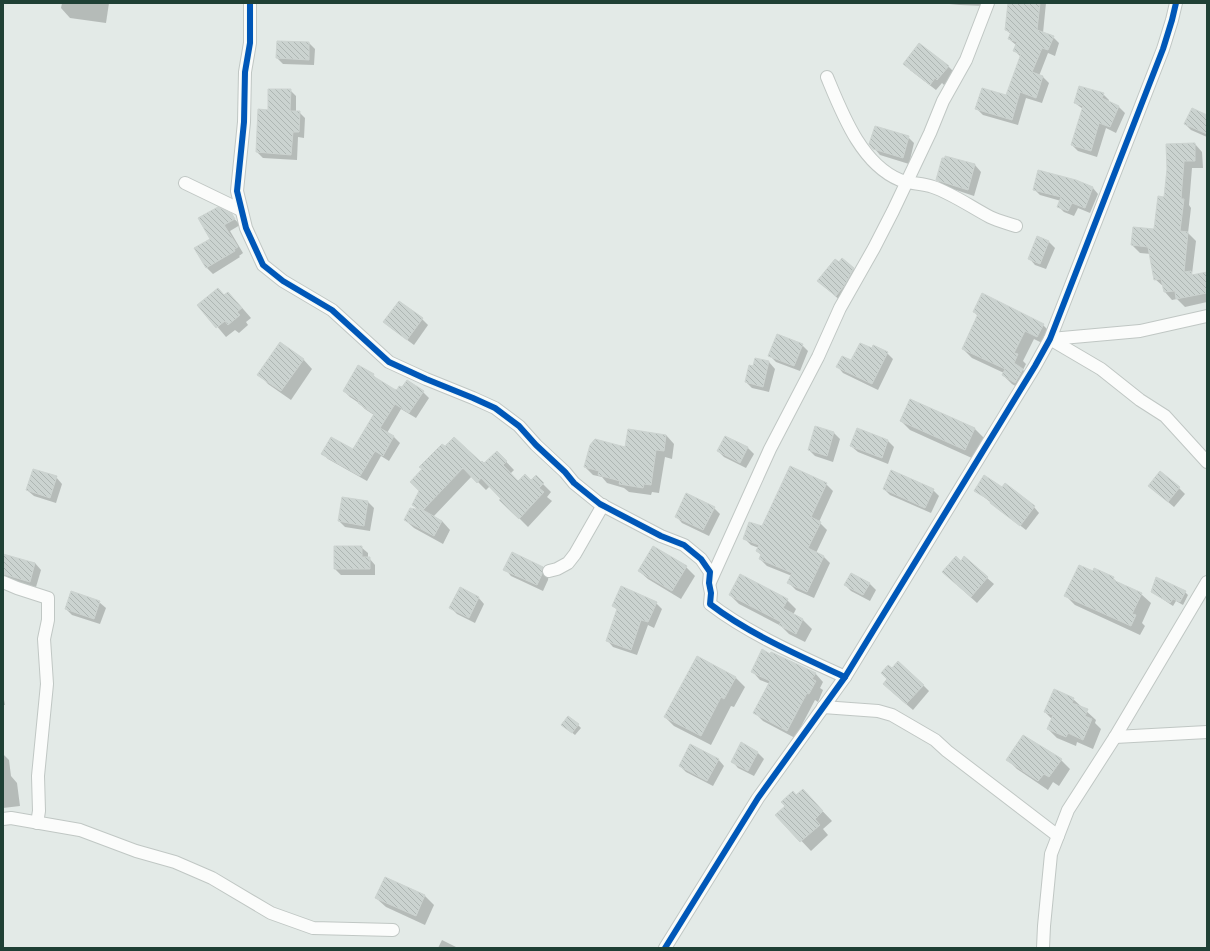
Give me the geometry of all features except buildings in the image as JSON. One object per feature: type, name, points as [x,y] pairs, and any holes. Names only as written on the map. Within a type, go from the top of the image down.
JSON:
[{"type":"street","points":[[250,3],[250,43],[245,72],[244,122],[237,191],[246,228],[263,265],[283,281],[332,310],[389,362],[473,398],[494,408],[507,417],[519,426],[574,483],[603,505],[661,536],[684,544],[701,559],[710,572],[710,604],[721,613],[781,647],[845,677]]},
{"type":"street","points":[[709,583],[770,449],[818,357],[840,308],[874,248],[908,181],[943,101],[966,60],[988,3]]},
{"type":"street","points":[[665,948],[758,798],[845,677],[1050,339],[1163,49],[1176,3]]},
{"type":"street","points":[[827,77],[846,121],[877,166],[900,180],[932,186],[961,200],[990,217],[1016,226]]},
{"type":"street","points":[[185,183],[241,210]]},
{"type":"street","points":[[1050,339],[1140,331],[1207,316]]},
{"type":"street","points":[[1050,339],[1101,369],[1140,400],[1165,416],[1207,462]]},
{"type":"street","points":[[550,571],[568,563],[603,505]]},
{"type":"street","points":[[3,582],[48,598],[48,620],[44,639],[47,684],[38,776],[37,822]]},
{"type":"street","points":[[1043,948],[1050,854],[1068,810],[1115,737],[1207,582]]},
{"type":"street","points":[[823,707],[878,711],[892,715],[935,740],[947,751],[1058,836]]},
{"type":"street","points":[[1115,737],[1207,732]]},
{"type":"street","points":[[3,819],[11,818],[80,830],[136,851],[175,862],[212,878],[271,913],[314,928],[393,930]]},
{"type":"cycle path","points":[[250,3],[250,43],[245,72],[244,122],[237,191],[246,228],[263,265],[283,281],[332,310],[389,362],[495,408],[519,426],[574,483],[600,504],[661,536],[684,545],[701,559],[710,572],[710,604],[725,615],[775,644],[845,677]]},
{"type":"cycle path","points":[[665,948],[758,798],[845,677],[1050,339],[1163,49],[1176,3]]}]
